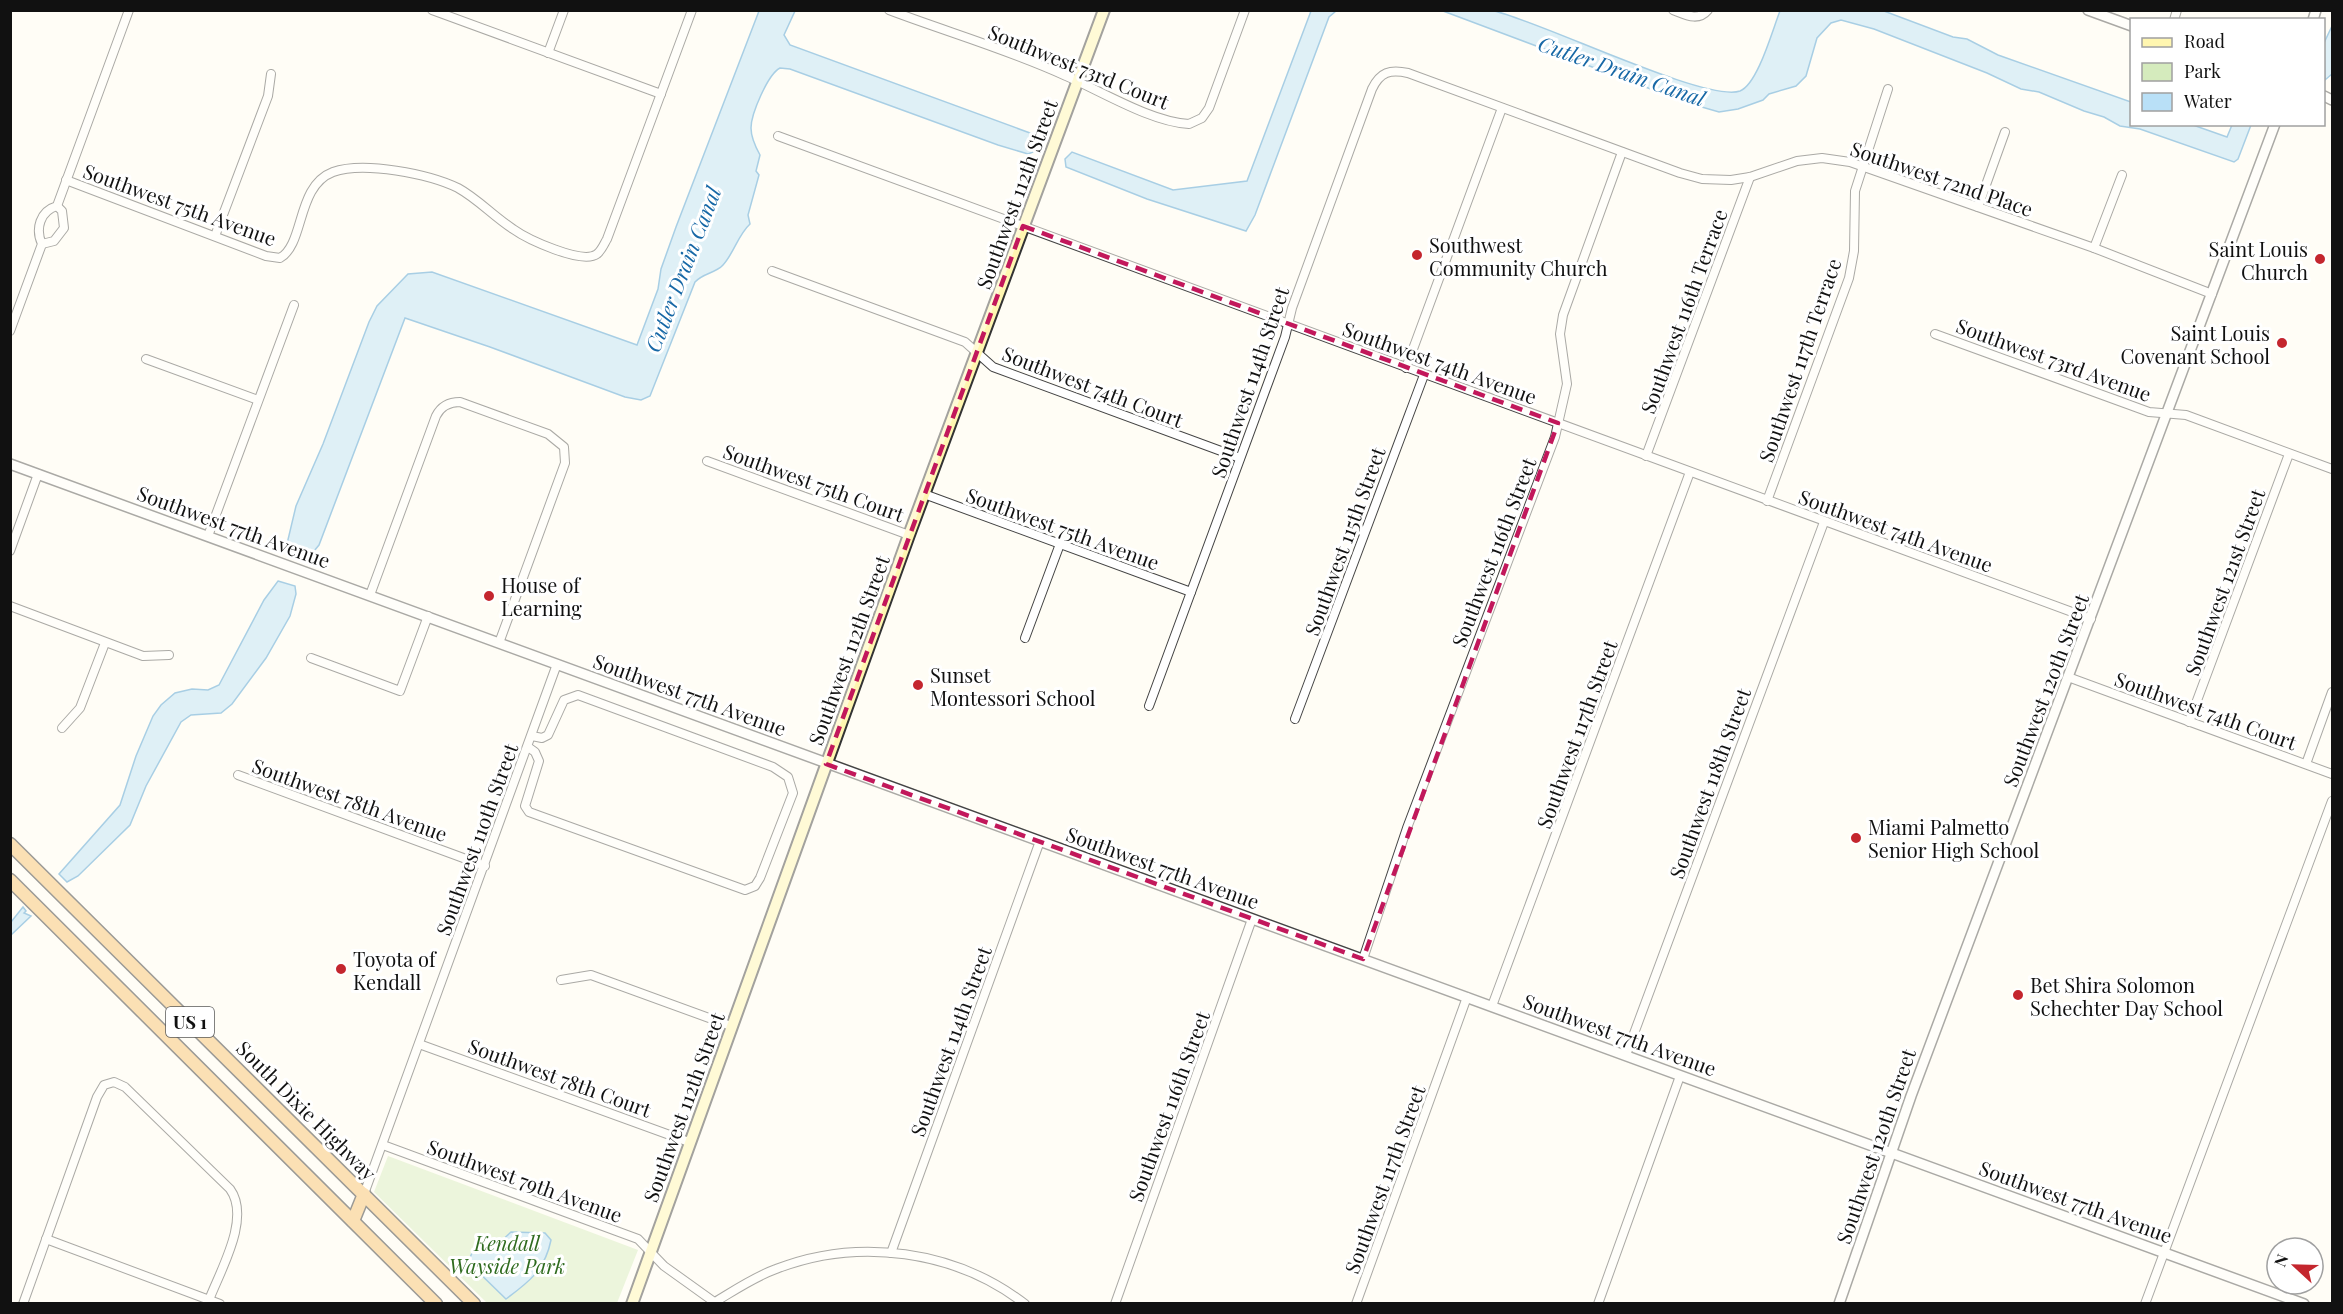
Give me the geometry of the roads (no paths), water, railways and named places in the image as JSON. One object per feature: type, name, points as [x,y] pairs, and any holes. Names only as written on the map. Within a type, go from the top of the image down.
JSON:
[{"type":"highway","name":"South Dixie Highway","points":[[10,844],[474,1304]]},
{"type":"highway","name":"US 1","points":[[10,880],[436,1304]]},
{"type":"highway","points":[[354,1221],[364,1194]]},
{"type":"main road","name":"Southwest 112th Street","points":[[632,1304],[909,535],[1104,10]]},
{"type":"street","points":[[10,331],[42,244],[38,237],[41,218],[45,212],[57,206],[129,10]]},
{"type":"street","points":[[432,10],[661,94],[692,10]]},
{"type":"street","points":[[548,53],[564,10]]},
{"type":"street","name":"Southwest 73rd Court","points":[[889,10],[1077,81],[1094,91],[1164,119],[1189,124],[1202,118],[1209,108],[1245,10]]},
{"type":"street","points":[[1673,10],[1695,18],[1705,14]]},
{"type":"street","points":[[2088,10],[2130,26]]},
{"type":"street","name":"Southwest 72nd Place","points":[[1384,73],[1392,71],[1408,73],[1702,179],[1731,180],[1750,177],[1809,159],[1832,159],[1861,166],[2094,248],[2212,294]]},
{"type":"street","name":"Southwest 114th Street","points":[[1149,706],[1372,89],[1384,73]]},
{"type":"street","points":[[215,236],[268,96],[271,74]]},
{"type":"street","name":"Southwest 117th Terrace","points":[[1767,501],[1849,278],[1854,251],[1855,191],[1861,166],[1888,89]]},
{"type":"street","name":"Southwest 75th Avenue","points":[[66,180],[266,256],[284,256],[290,247],[309,197],[320,179],[334,172],[348,169],[394,171],[429,177],[469,195],[528,238],[575,256],[590,257],[599,253],[607,239],[661,94]]},
{"type":"street","points":[[1406,368],[1502,108]]},
{"type":"street","name":"Southwest 120th Street","points":[[1839,1304],[1891,1151],[2274,126]]},
{"type":"street","points":[[1978,207],[2005,132]]},
{"type":"street","name":"Southwest 74th Avenue","points":[[778,136],[2091,619]]},
{"type":"street","name":"Southwest 116th Street","points":[[1363,959],[1411,817],[1558,423],[1567,384],[1560,334],[1563,315],[1622,152]]},
{"type":"street","points":[[2094,248],[2122,175]]},
{"type":"street","name":"Southwest 116th Terrace","points":[[1647,456],[1750,177]]},
{"type":"street","points":[[42,244],[54,241],[64,228],[62,211],[57,206]]},
{"type":"street","name":"Southwest 74th Court","points":[[772,271],[965,342],[993,367],[1240,458]]},
{"type":"street","points":[[208,536],[294,305]]},
{"type":"street","name":"Southwest 73rd Avenue","points":[[1935,334],[2149,412],[2186,415],[2332,469]]},
{"type":"street","points":[[146,359],[258,400]]},
{"type":"street","name":"Southwest 115th Street","points":[[1295,719],[1424,375]]},
{"type":"street","points":[[370,595],[436,416],[450,403],[465,404],[548,434],[564,447],[565,463],[499,643]]},
{"type":"street","name":"Southwest 121st Street","points":[[2190,722],[2289,454]]},
{"type":"street","name":"Southwest 75th Court","points":[[707,461],[909,535]]},
{"type":"street","name":"Southwest 77th Avenue","points":[[10,464],[2304,1304]]},
{"type":"street","name":"Southwest 117th Street","points":[[1492,1006],[1690,472]]},
{"type":"street","points":[[10,551],[38,474]]},
{"type":"street","name":"Southwest 75th Avenue","points":[[924,494],[1191,592]]},
{"type":"street","name":"Southwest 118th Street","points":[[1626,1055],[1824,522]]},
{"type":"street","points":[[1025,638],[1060,544]]},
{"type":"street","points":[[10,606],[143,656],[169,655]]},
{"type":"street","points":[[311,657],[400,691],[428,616]]},
{"type":"street","points":[[62,728],[80,708],[105,643]]},
{"type":"street","name":"Southwest 110th Street","points":[[364,1194],[557,664]]},
{"type":"street","name":"Southwest 74th Court","points":[[2068,677],[2332,774]]},
{"type":"street","points":[[2306,764],[2332,692]]},
{"type":"street","points":[[528,747],[536,752],[539,761],[525,806],[532,814],[745,890],[755,886],[760,878],[793,793],[794,787],[788,777],[773,768],[578,695],[564,700],[550,732],[542,738],[532,736]]},
{"type":"street","name":"Southwest 78th Avenue","points":[[238,775],[485,866]]},
{"type":"street","points":[[517,778],[532,787]]},
{"type":"street","points":[[2145,1304],[2332,801]]},
{"type":"street","name":"Southwest 114th Street","points":[[891,1253],[1040,841]]},
{"type":"street","name":"Southwest 116th Street","points":[[1115,1304],[1252,919]]},
{"type":"street","points":[[561,980],[591,975],[731,1026]]},
{"type":"street","name":"Southwest 117th Street","points":[[1356,1304],[1467,997]]},
{"type":"street","name":"Southwest 78th Court","points":[[419,1044],[689,1142]]},
{"type":"street","points":[[1598,1304],[1680,1076]]},
{"type":"street","points":[[22,1304],[97,1097],[108,1082],[125,1087],[230,1189],[239,1208],[236,1227],[209,1300]]},
{"type":"street","name":"Southwest 79th Avenue","points":[[383,1145],[638,1239],[664,1266],[716,1303]]},
{"type":"street","points":[[46,1239],[220,1304]]},
{"type":"street","points":[[716,1303],[759,1276],[800,1261],[851,1252],[891,1253],[920,1257],[964,1269],[1000,1286],[1025,1304]]},
{"type":"water","name":"Cutler Drain Canal","points":[[1475,9],[1494,11],[1547,29],[1659,74],[1722,91],[1740,91],[1747,86],[1759,67],[1780,11],[1884,11],[1953,37],[1967,39],[1998,55],[2130,102],[2130,126],[2196,126],[2227,137],[2232,126],[2251,126],[2238,159],[2234,162],[2140,129],[2120,126],[2104,117],[2039,92],[2021,89],[1987,73],[1874,29],[1841,20],[1831,23],[1817,38],[1806,76],[1796,86],[1769,94],[1763,100],[1738,109],[1719,112],[1688,103],[1443,11]]},
{"type":"water","name":"Cutler Drain Canal","points":[[759,11],[795,11],[784,35],[790,45],[1041,137],[1036,151],[1028,154],[998,145],[790,69],[780,68],[770,78],[757,104],[752,122],[753,139],[760,155],[756,171],[759,175],[748,215],[750,224],[723,265],[695,282],[650,396],[641,400],[625,397],[405,318],[319,545],[309,557],[286,548],[296,506],[323,444],[369,322],[377,306],[408,274],[432,272],[637,345],[658,289],[661,269],[676,227]]},
{"type":"water","points":[[1311,11],[1336,11],[1329,17],[1255,215],[1246,231],[1147,199],[1066,167],[1065,159],[1072,152],[1173,190],[1247,181]]},
{"type":"water","points":[[2332,26],[2332,74],[2325,80],[2325,41]]},
{"type":"water","points":[[278,581],[295,586],[296,594],[290,616],[266,658],[232,704],[221,713],[191,715],[181,722],[146,786],[130,825],[78,876],[67,882],[59,874],[120,805],[136,756],[153,716],[161,705],[175,693],[192,689],[208,690],[219,685],[264,600]]},
{"type":"water","points":[[23,907],[26,911],[24,913],[31,916],[11,935],[11,922]]},
{"type":"water","points":[[511,1232],[545,1233],[551,1240],[545,1259],[535,1274],[506,1299],[468,1262],[472,1253],[499,1243]]},
{"type":"place","name":"Southwest Community Church","points":[[1417,255]]},
{"type":"place","name":"Saint Louis Church","points":[[2320,259]]},
{"type":"place","name":"Saint Louis Covenant School","points":[[2282,343]]},
{"type":"place","name":"House of Learning","points":[[489,596]]},
{"type":"place","name":"Sunset Montessori School","points":[[918,685]]},
{"type":"place","name":"Miami Palmetto Senior High School","points":[[1856,838]]},
{"type":"place","name":"Toyota of Kendall","points":[[341,969]]},
{"type":"place","name":"Bet Shira Solomon Schechter Day School","points":[[2018,995]]},
{"type":"park label","name":"Kendall Wayside Park","points":[[507,1254]]}]
